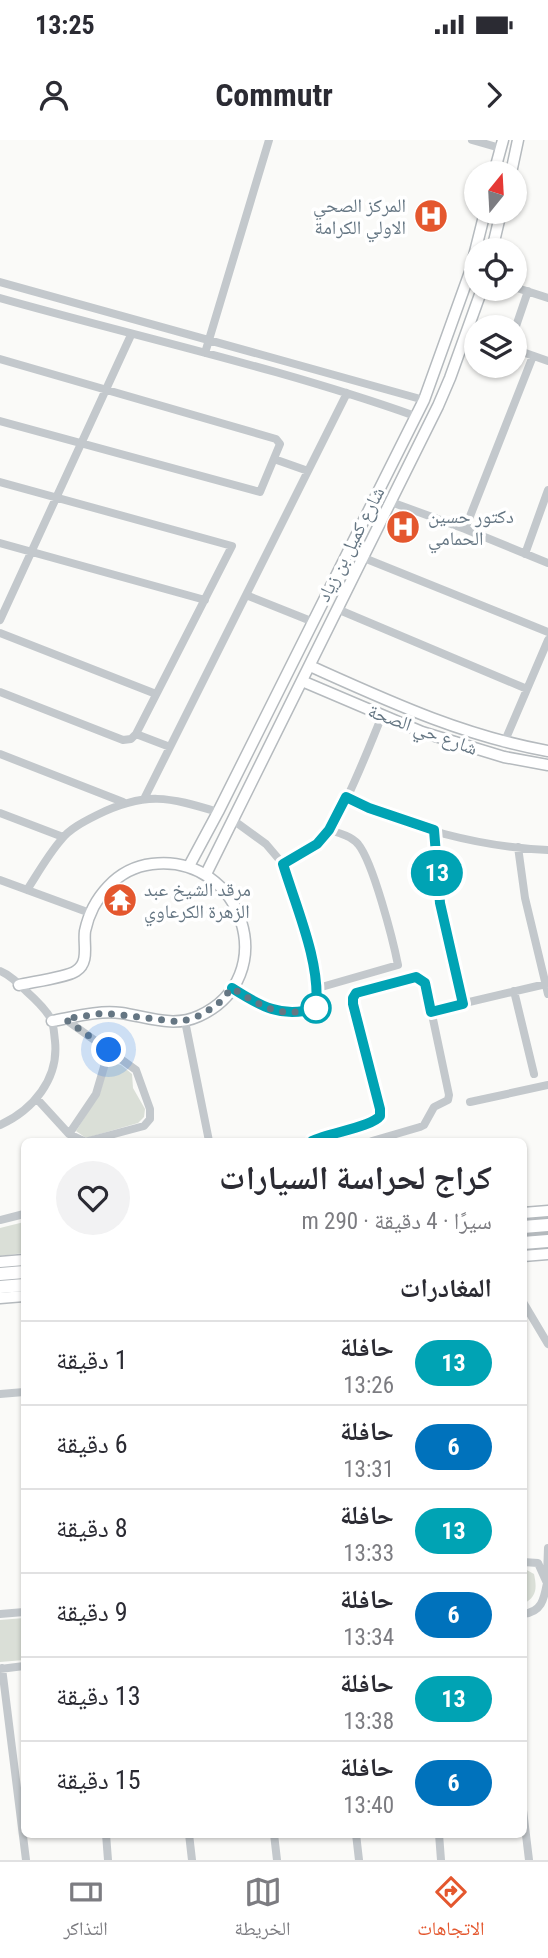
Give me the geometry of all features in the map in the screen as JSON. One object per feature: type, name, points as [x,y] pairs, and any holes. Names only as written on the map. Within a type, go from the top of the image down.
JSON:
[{"type":"highway","points":[[527,1227],[548,1225]]},
{"type":"highway","points":[[527,1243],[548,1241]]},
{"type":"highway","points":[[0,1274],[21,1272]]},
{"type":"highway","points":[[0,1287],[21,1285]]},
{"type":"main road","points":[[514,161],[518,140]]},
{"type":"main road","name":"شارع كميل بن زياد","points":[[189,866],[424,400],[470,272],[482,224]]},
{"type":"main road","points":[[455,314],[464,321]]},
{"type":"main road","name":"شارع كميل بن زياد","points":[[206,874],[279,723],[364,558],[464,346]]},
{"type":"main road","points":[[442,348],[459,354]]},
{"type":"main road","name":"شارع حي الصحة","points":[[310,666],[431,720],[504,743],[548,751]]},
{"type":"main road","name":"شارع حي الصحة","points":[[302,681],[422,732],[504,757],[548,765]]},
{"type":"main road","points":[[402,724],[410,722],[412,716],[409,711]]},
{"type":"main road","points":[[266,714],[268,722],[279,723]]},
{"type":"main road","points":[[422,732],[421,722],[431,720]]},
{"type":"main road","points":[[254,739],[265,738],[267,748]]},
{"type":"main road","points":[[19,985],[75,972],[82,965],[90,913],[113,881],[130,870],[149,864],[189,866],[206,874],[223,887],[236,905],[244,925],[246,947],[242,968],[232,988],[218,1004],[201,1015],[185,1021],[158,1021],[121,1013],[104,1013],[52,1021]]},
{"type":"main road","points":[[527,1213],[548,1211]]},
{"type":"main road","points":[[527,1256],[548,1254]]},
{"type":"main road","points":[[0,1262],[21,1260]]},
{"type":"main road","points":[[0,1298],[21,1296]]},
{"type":"street","points":[[205,353],[269,140]]},
{"type":"street","points":[[472,140],[501,144]]},
{"type":"street","points":[[0,282],[424,400]]},
{"type":"street","points":[[520,315],[528,292],[548,298]]},
{"type":"street","points":[[0,298],[205,353],[415,416]]},
{"type":"street","points":[[0,620],[131,335]]},
{"type":"street","points":[[527,354],[548,361]]},
{"type":"street","points":[[466,529],[533,356]]},
{"type":"street","points":[[0,359],[276,439],[280,444],[260,492],[0,421]]},
{"type":"street","points":[[144,799],[347,394]]},
{"type":"street","points":[[274,458],[308,471]]},
{"type":"street","points":[[0,482],[232,546],[136,734],[131,739],[123,740],[0,692]]},
{"type":"street","points":[[525,554],[548,490]]},
{"type":"street","points":[[391,502],[548,563]]},
{"type":"street","points":[[0,543],[205,600]]},
{"type":"street","points":[[364,558],[548,632]]},
{"type":"street","points":[[246,595],[311,621]]},
{"type":"street","points":[[337,609],[527,689]]},
{"type":"street","points":[[0,633],[156,694]]},
{"type":"street","points":[[504,743],[548,640]]},
{"type":"street","points":[[283,864],[317,844],[329,830],[382,716]]},
{"type":"street","points":[[136,734],[170,747]]},
{"type":"street","points":[[0,754],[123,802]]},
{"type":"street","points":[[346,797],[380,813],[434,830],[518,848],[548,849]]},
{"type":"street","points":[[27,890],[63,837],[88,819],[123,802],[144,799],[177,800],[218,812]]},
{"type":"street","points":[[0,813],[63,837]]},
{"type":"street","points":[[232,988],[262,1007],[300,1013],[316,1008],[318,988],[310,952],[283,864],[266,844],[233,820]]},
{"type":"street","points":[[318,988],[398,965],[366,855],[356,841],[329,830]]},
{"type":"street","points":[[434,830],[440,903],[463,1004]]},
{"type":"street","points":[[518,848],[525,898],[548,994]]},
{"type":"street","points":[[0,880],[90,913]]},
{"type":"street","points":[[0,971],[39,1003],[52,1021],[56,1054],[51,1074],[37,1099],[18,1117],[0,1125]]},
{"type":"street","points":[[320,1138],[372,1123],[380,1116],[353,1004],[354,995],[359,991],[416,977],[425,983],[449,1096],[448,1100],[434,1107],[427,1121],[420,1127],[382,1138]]},
{"type":"street","points":[[431,1012],[546,984]]},
{"type":"street","points":[[514,991],[534,1074]]},
{"type":"street","points":[[65,1019],[136,1070],[150,1109],[150,1119],[144,1126],[98,1138]]},
{"type":"street","points":[[185,1021],[208,1138]]},
{"type":"street","points":[[69,1135],[96,1094],[109,1050]]},
{"type":"street","points":[[470,1102],[548,1085]]},
{"type":"street","points":[[37,1099],[69,1135],[78,1138]]},
{"type":"street","points":[[0,1220],[21,1215]]},
{"type":"street","points":[[527,1310],[548,1344]]},
{"type":"street","points":[[0,1394],[21,1392]]},
{"type":"street","points":[[548,1548],[548,1590]]},
{"type":"street","points":[[527,1562],[538,1563],[547,1583],[540,1607],[535,1612],[527,1613]]},
{"type":"street","points":[[0,1614],[21,1612]]},
{"type":"street","points":[[21,1666],[1,1669],[21,1822]]},
{"type":"street","points":[[23,1838],[26,1860]]},
{"type":"street","points":[[106,1838],[108,1860]]},
{"type":"street","points":[[189,1838],[192,1860]]},
{"type":"street","points":[[274,1838],[277,1860]]},
{"type":"street","points":[[356,1838],[359,1860]]},
{"type":"street","points":[[439,1838],[441,1860]]},
{"type":"street","points":[[526,1838],[529,1860]]},
{"type":"shaded area","points":[[109,1062],[121,1065],[132,1074],[133,1088],[145,1109],[144,1117],[138,1123],[86,1138],[76,1131],[100,1093]]},
{"type":"shaded area","points":[[21,1223],[21,1253],[0,1256],[0,1228]]},
{"type":"shaded area","points":[[527,1570],[534,1574],[536,1588],[527,1601]]},
{"type":"shaded area","points":[[21,1618],[21,1660],[0,1662],[0,1620]]},
{"type":"bus line","name":"13","points":[[232,988],[262,1007],[300,1013],[316,1008],[318,988],[310,952],[283,864],[317,844],[329,830],[346,797],[390,816],[434,830],[440,903],[463,1004],[431,1012],[425,983],[416,977],[356,993],[352,1001],[380,1116],[375,1122],[319,1138]]},
{"type":"place","name":"المركز الصحي الاولي الكرامة","points":[[431,216]]},
{"type":"place","name":"دكتور حسين الحمامي","points":[[403,527]]},
{"type":"place","name":"مرقد الشيخ عبد الزهرة الكرعاوي","points":[[120,900]]},
{"type":"route","points":[[109,1050],[65,1019],[121,1013],[158,1021],[180,1022],[201,1015],[218,1004],[232,988],[262,1007],[300,1013],[316,1008]]}]
